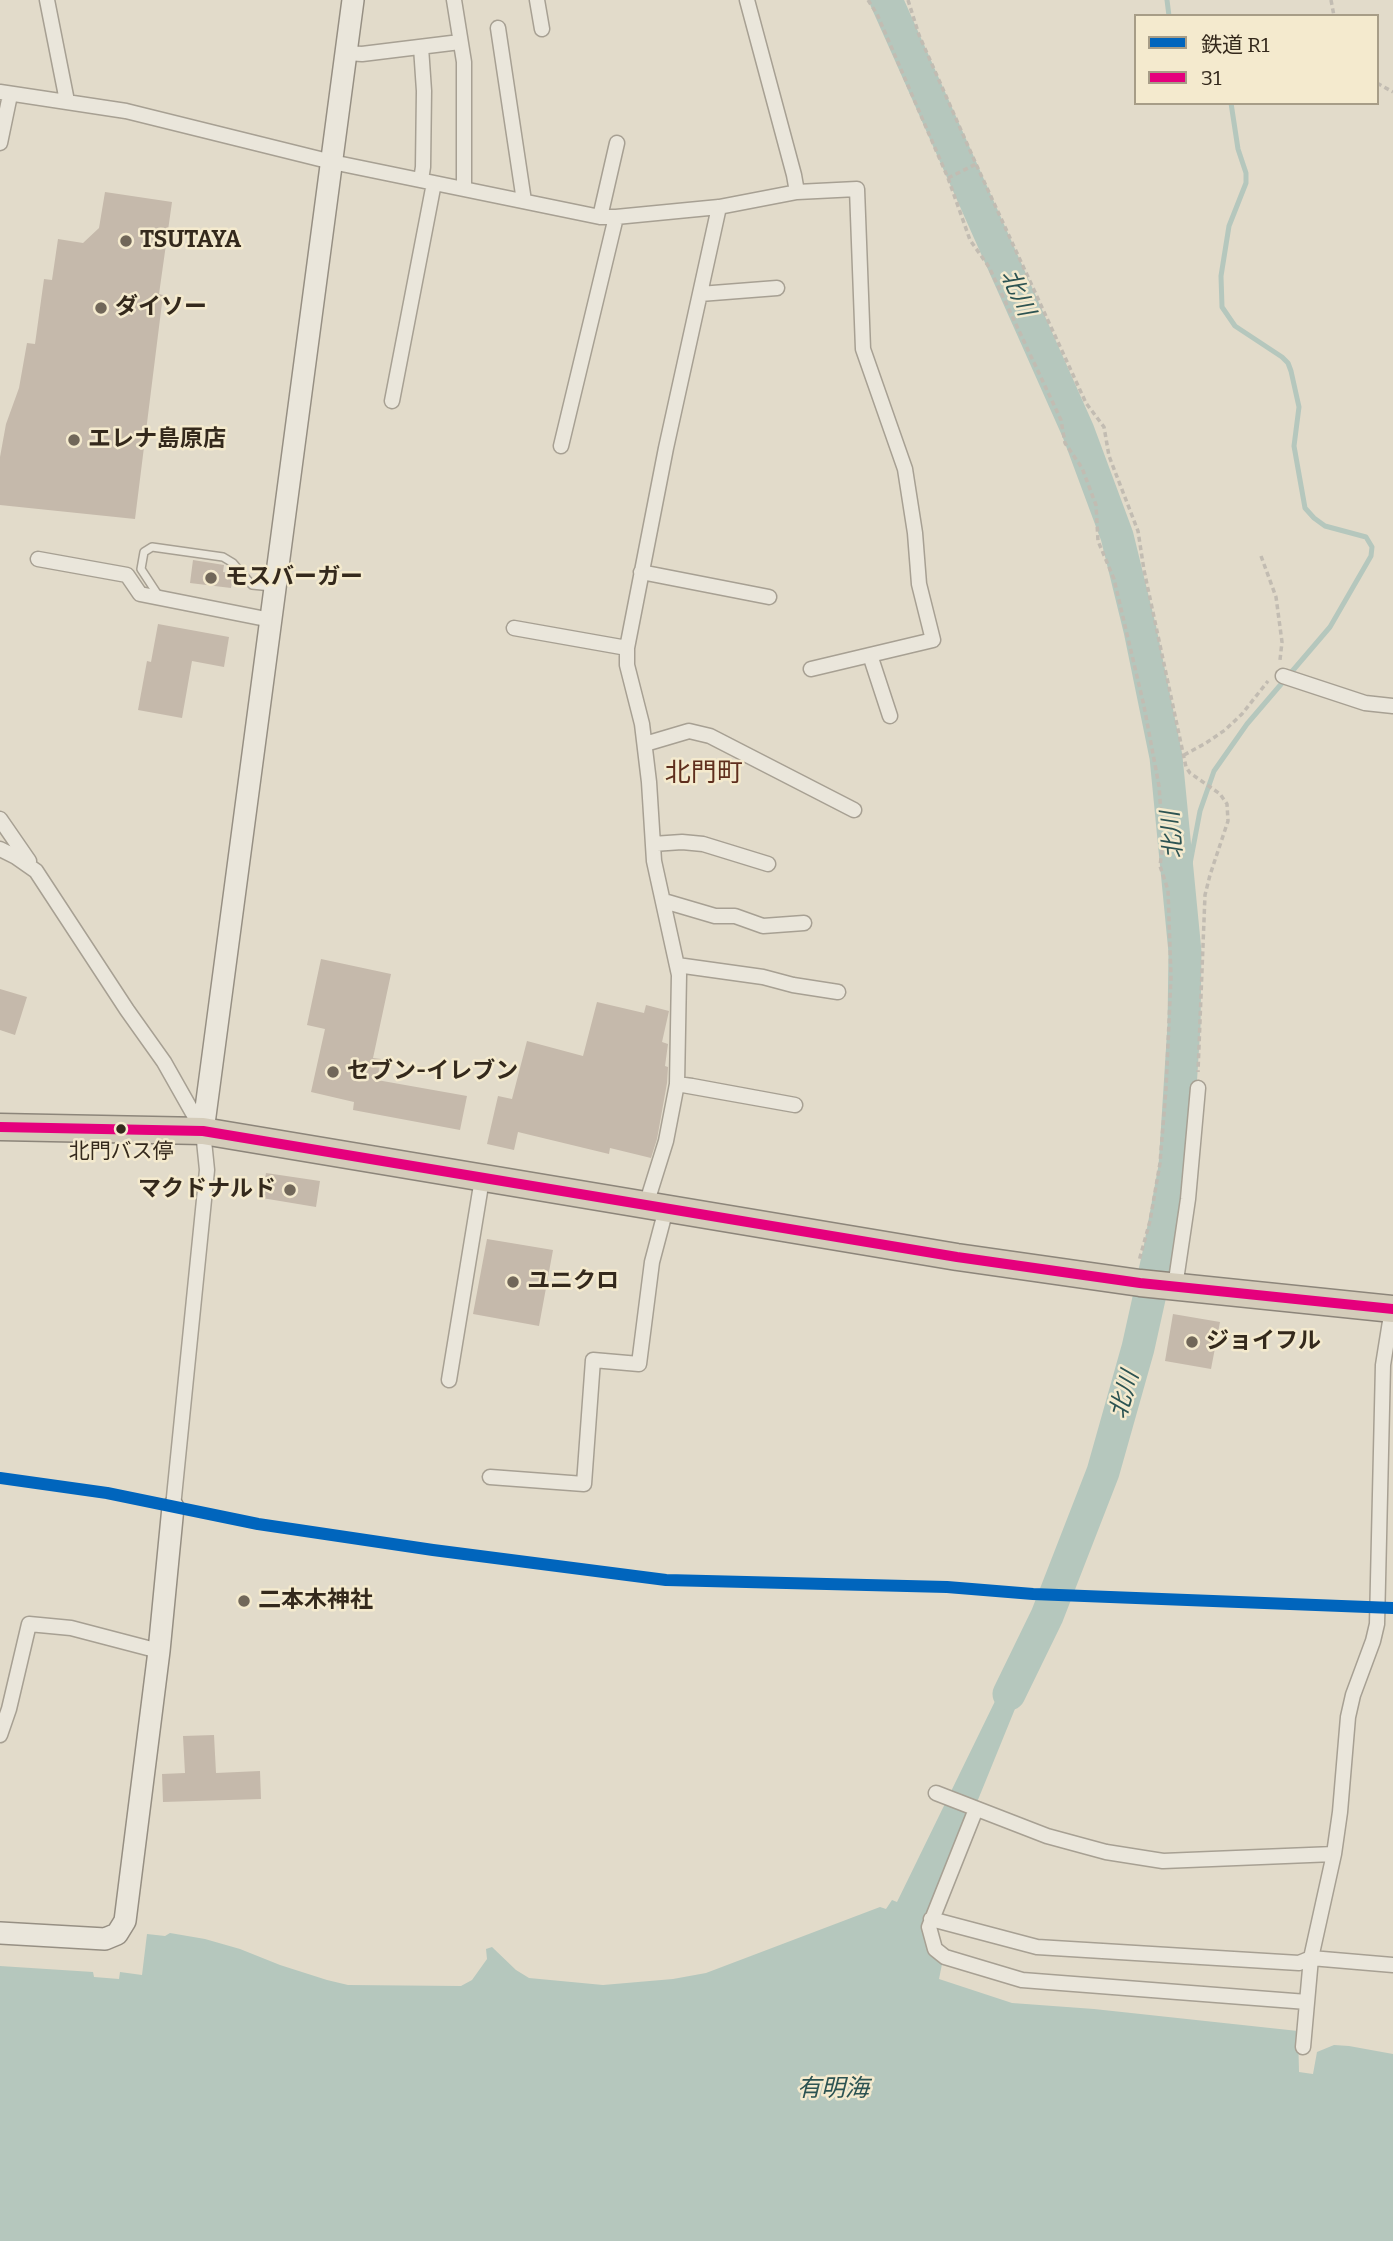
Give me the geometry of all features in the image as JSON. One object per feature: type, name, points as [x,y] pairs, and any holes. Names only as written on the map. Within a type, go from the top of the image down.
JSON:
[{"type":"highway","points":[[0,1127],[203,1131],[957,1257],[1136,1283],[1393,1309]]},
{"type":"street","points":[[47,0],[67,101]]},
{"type":"street","points":[[0,1933],[105,1939],[117,1934],[126,1914],[159,1651],[207,1170],[203,1131],[353,0]]},
{"type":"street","points":[[454,0],[464,62],[464,189]]},
{"type":"street","points":[[537,0],[542,29]]},
{"type":"street","points":[[747,0],[797,192]]},
{"type":"street","points":[[498,28],[524,201]]},
{"type":"street","points":[[346,53],[362,54],[460,42]]},
{"type":"street","points":[[392,401],[427,181],[423,167],[424,92],[421,47]]},
{"type":"street","points":[[0,143],[5,93],[125,111],[332,162],[600,217],[719,207],[797,192],[857,189],[863,349],[905,470],[915,533],[919,584],[933,640],[811,669]]},
{"type":"street","points":[[600,217],[617,143]]},
{"type":"street","points":[[490,1477],[584,1484],[593,1360],[639,1364],[656,1207],[677,1084],[679,975],[654,861],[645,744],[627,665],[627,648],[666,448],[719,207]]},
{"type":"street","points":[[561,446],[616,217]]},
{"type":"street","points":[[700,294],[777,288]]},
{"type":"street","points":[[38,559],[127,575],[141,594],[271,620]]},
{"type":"street","points":[[641,572],[769,597]]},
{"type":"street","points":[[514,628],[627,648]]},
{"type":"street","points":[[870,655],[890,716]]},
{"type":"street","points":[[1282,673],[1365,703],[1393,706]]},
{"type":"street","points":[[645,744],[689,731],[710,736],[854,810]]},
{"type":"street","points":[[0,819],[164,1062],[203,1131]]},
{"type":"street","points":[[653,844],[703,844],[768,864]]},
{"type":"street","points":[[0,849],[36,871]]},
{"type":"street","points":[[664,901],[715,916],[735,916],[763,926],[804,923]]},
{"type":"street","points":[[677,965],[763,977],[838,992]]},
{"type":"street","points":[[677,1084],[692,1086],[795,1105],[730,1093],[677,1084]]},
{"type":"street","points":[[1171,1287],[1188,1199],[1198,1088]]},
{"type":"street","points":[[449,1380],[482,1179]]},
{"type":"street","points":[[1303,2047],[1311,1958],[1334,1854],[1340,1812],[1348,1717],[1377,1624],[1383,1365],[1393,1309]]},
{"type":"street","points":[[0,1735],[30,1624],[71,1628],[159,1651]]},
{"type":"street","points":[[1377,1624],[1393,1625]]},
{"type":"street","points":[[936,1793],[1047,1836],[1106,1852],[1163,1861],[1334,1854]]},
{"type":"street","points":[[975,1809],[931,1919],[930,1936],[939,1953],[1022,1980],[1307,2002]]},
{"type":"street","points":[[931,1919],[1037,1947],[1299,1963],[1311,1958],[1393,1965]]},
{"type":"lane","points":[[161,598],[141,569],[144,552],[152,547],[223,557],[233,563],[252,584],[276,587]]},
{"type":"path","points":[[868,0],[877,14],[950,176],[970,240],[989,267],[1061,420],[1065,443],[1082,468],[1096,505],[1098,541],[1114,579],[1144,706],[1159,786],[1163,842],[1160,866],[1168,890],[1171,977],[1166,1089],[1158,1175],[1136,1283]]},
{"type":"path","points":[[908,0],[919,35],[974,165],[1086,403],[1104,427],[1109,456],[1138,531],[1184,755],[1190,773],[1224,799],[1229,815],[1205,895],[1198,1088]]},
{"type":"path","points":[[950,176],[974,165]]},
{"type":"path","points":[[1184,755],[1225,730],[1282,673],[1282,642],[1276,597],[1261,556]]},
{"type":"water","name":"有明海","points":[[1000,1691],[1019,1699],[925,1930],[924,1938],[929,1949],[942,1964],[939,1979],[1012,2003],[1298,2031],[1299,2072],[1313,2074],[1317,2052],[1334,2045],[1393,2054],[1393,2241],[0,2241],[0,1966],[93,1972],[94,1977],[119,1979],[120,1972],[142,1975],[147,1934],[165,1936],[170,1933],[240,1949],[280,1965],[348,1985],[461,1986],[472,1980],[487,1959],[486,1949],[492,1947],[516,1970],[529,1978],[603,1985],[673,1979],[706,1973],[880,1907],[886,1909],[892,1900],[897,1902]]},
{"type":"building","points":[[105,192],[172,202],[159,294],[163,295],[135,519],[0,505],[0,457],[6,424],[19,388],[27,343],[35,344],[44,279],[52,280],[58,239],[83,243],[99,228]]},
{"type":"building","name":"モスバーガー","points":[[193,560],[224,565],[223,572],[233,574],[231,588],[190,583]]},
{"type":"building","points":[[158,624],[229,637],[224,667],[192,661],[182,718],[138,710],[147,661],[151,662]]},
{"type":"building","points":[[321,959],[391,974],[373,1058],[381,1059],[377,1080],[467,1096],[460,1130],[353,1110],[354,1102],[311,1092],[325,1029],[307,1025]]},
{"type":"building","points":[[0,989],[27,997],[15,1035],[0,1030]]},
{"type":"building","points":[[597,1002],[644,1013],[646,1005],[669,1011],[662,1042],[668,1044],[665,1066],[668,1067],[667,1083],[651,1158],[610,1148],[609,1154],[518,1132],[514,1150],[487,1144],[498,1096],[512,1099],[527,1041],[583,1056]]},
{"type":"building","points":[[266,1173],[320,1181],[316,1207],[262,1198]]},
{"type":"building","name":"ユニクロ","points":[[487,1239],[553,1250],[539,1326],[473,1314]]},
{"type":"building","name":"ジョイフル","points":[[1173,1314],[1220,1322],[1211,1369],[1165,1361]]},
{"type":"building","points":[[214,1735],[216,1773],[260,1771],[261,1799],[163,1802],[162,1774],[185,1773],[183,1736]]},
{"type":"waterway","name":"北川","points":[[886,0],[1078,431],[1117,536],[1140,630],[1166,757],[1185,952],[1184,1025],[1175,1167],[1138,1348],[1103,1472],[1047,1616],[1009,1694]]},
{"type":"waterway","points":[[1167,0],[1169,14]]},
{"type":"waterway","points":[[1180,884],[1189,869],[1200,811],[1214,771],[1247,724],[1330,627],[1371,556],[1372,547],[1366,537],[1325,526],[1305,508],[1294,446],[1299,407],[1288,363],[1235,326],[1222,307],[1221,276],[1229,226],[1246,183],[1231,105]]},
{"type":"rail line","name":"R1","points":[[0,1478],[107,1493],[258,1524],[666,1580],[947,1587],[1033,1594],[1393,1608]]},
{"type":"transit line","name":"31","points":[[0,1127],[203,1131],[957,1257],[1140,1283],[1393,1309]]},
{"type":"place","name":"TSUTAYA","points":[[126,241]]},
{"type":"place","name":"ダイソー","points":[[101,308]]},
{"type":"place","name":"エレナ島原店","points":[[74,440]]},
{"type":"place","name":"モスバーガー","points":[[211,578]]},
{"type":"place","name":"セブン-イレブン","points":[[333,1072]]},
{"type":"place","name":"北門バス停","points":[[121,1129]]},
{"type":"place","name":"マクドナルド","points":[[290,1190]]},
{"type":"place","name":"ユニクロ","points":[[513,1282]]},
{"type":"place","name":"ジョイフル","points":[[1192,1342]]},
{"type":"place","name":"二本木神社","points":[[244,1601]]},
{"type":"district","name":"北門町","points":[[704,774]]}]
